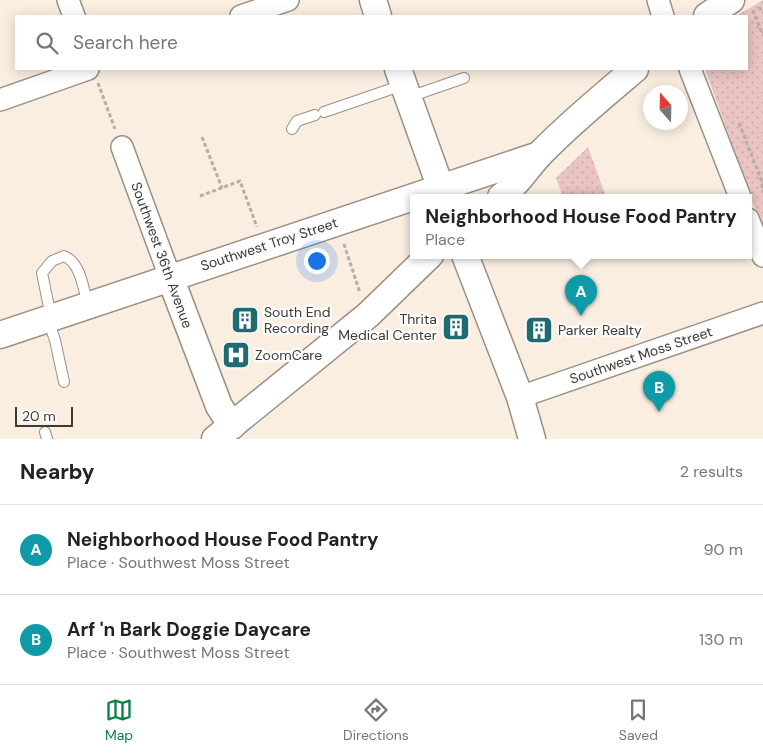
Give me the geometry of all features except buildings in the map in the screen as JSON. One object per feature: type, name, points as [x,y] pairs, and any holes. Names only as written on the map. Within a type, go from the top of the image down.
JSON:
[{"type":"street","points":[[68,0],[74,15]]},
{"type":"street","points":[[244,15],[288,0]]},
{"type":"street","points":[[373,0],[378,15]]},
{"type":"street","points":[[658,0],[664,15]]},
{"type":"street","points":[[710,15],[742,5]]},
{"type":"street","points":[[505,194],[512,189],[539,155],[634,70]]},
{"type":"street","points":[[690,70],[739,194]]},
{"type":"street","points":[[0,100],[92,72]]},
{"type":"street","points":[[403,84],[443,193]]},
{"type":"street","name":"Southwest 36th Avenue","points":[[122,147],[228,435]]},
{"type":"street","name":"Southwest Troy Street","points":[[443,193],[539,155]]},
{"type":"street","name":"Southwest Troy Street","points":[[0,335],[170,277],[410,203]]},
{"type":"street","points":[[752,230],[763,256]]},
{"type":"street","points":[[228,435],[368,315],[426,259]]},
{"type":"street","points":[[467,259],[520,396],[532,439]]},
{"type":"street","name":"Southwest Moss Street","points":[[520,396],[763,313]]},
{"type":"lane","points":[[292,129],[297,121],[403,84],[464,78]]},
{"type":"lane","points":[[64,382],[42,273],[52,260],[64,256],[71,259],[77,268],[88,305]]},
{"type":"path","points":[[742,5],[763,36]]},
{"type":"path","points":[[759,7],[763,13]]},
{"type":"path","points":[[92,72],[122,147]]},
{"type":"path","points":[[739,123],[761,179],[763,192]]},
{"type":"path","points":[[202,137],[222,188]]},
{"type":"path","points":[[200,196],[240,181],[250,208]]},
{"type":"path","points":[[344,245],[368,315]]},
{"type":"shaded area","points":[[763,0],[763,230],[752,199],[752,194],[750,194],[705,70],[748,70],[748,15],[738,15]]},
{"type":"shaded area","points":[[588,147],[605,194],[562,194],[556,178]]},
{"type":"place","name":"Neighborhood House Food Pantry","points":[[581,316]]},
{"type":"place","name":"South End Recording","points":[[245,320]]},
{"type":"place","name":"Thrita Medical Center","points":[[456,327]]},
{"type":"place","name":"Parker Realty","points":[[539,330]]},
{"type":"place","name":"ZoomCare","points":[[236,355]]},
{"type":"place","name":"Arf 'n Bark Doggie Daycare","points":[[659,412]]}]
